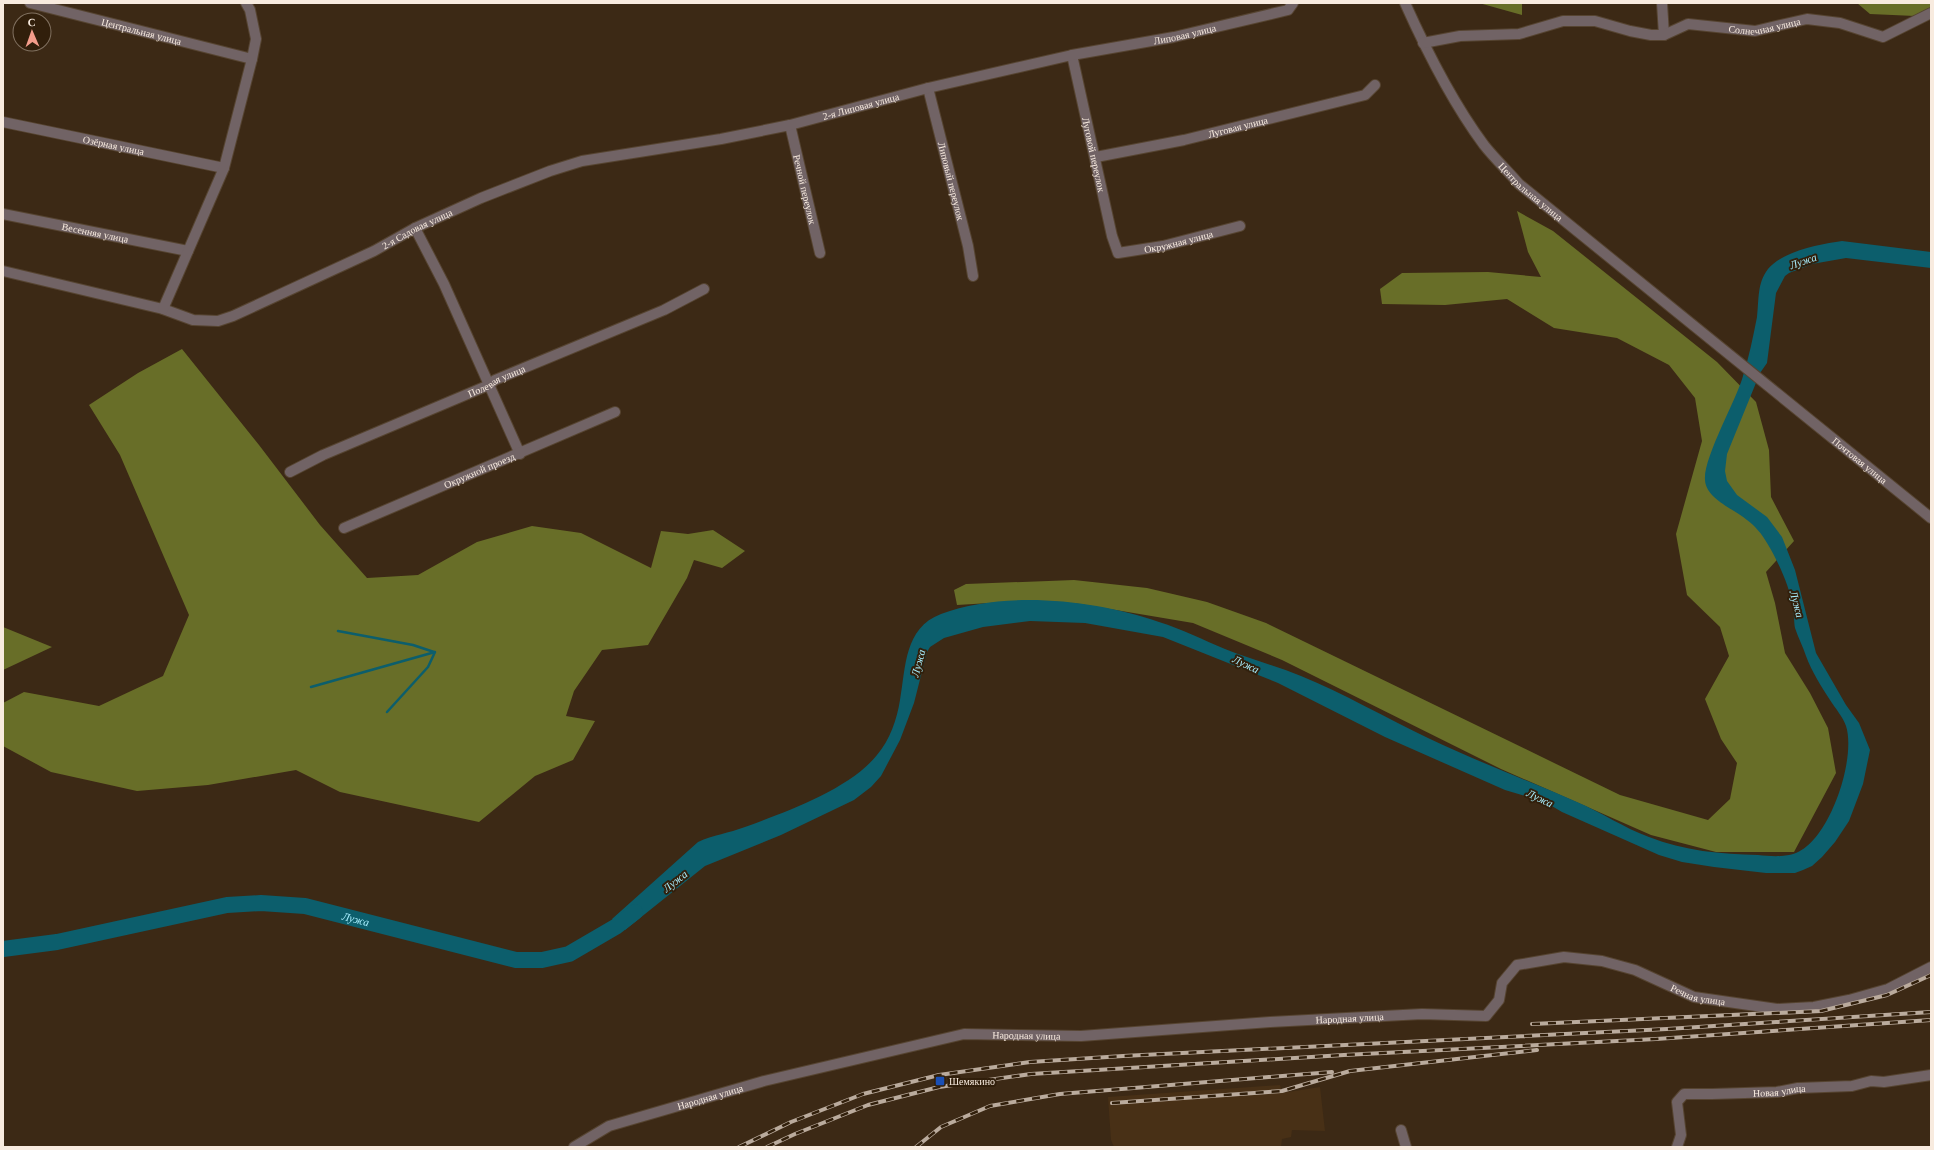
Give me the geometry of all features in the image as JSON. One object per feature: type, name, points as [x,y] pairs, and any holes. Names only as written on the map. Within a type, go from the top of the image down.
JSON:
[{"type":"street","name":"Центральная улица","points":[[30,3],[252,59]]},
{"type":"street","points":[[163,309],[224,168],[256,39],[250,10],[246,3]]},
{"type":"street","name":"Липовая улица","points":[[1072,55],[1174,37],[1265,16],[1288,10],[1293,3]]},
{"type":"street","name":"Центральная улица","points":[[1405,3],[1423,43],[1443,80],[1472,127],[1485,146],[1519,184],[1789,402]]},
{"type":"street","points":[[1662,3],[1664,35]]},
{"type":"street","name":"Солнечная улица","points":[[1423,43],[1460,36],[1519,34],[1563,21],[1595,21],[1630,31],[1651,35],[1664,35],[1688,24],[1755,31],[1807,19],[1840,23],[1883,37],[1931,13]]},
{"type":"street","name":"2-я Липовая улица","points":[[647,151],[721,139],[790,125],[928,88],[1072,55]]},
{"type":"street","name":"Луговой переулок","points":[[1072,55],[1096,157],[1112,236],[1118,253]]},
{"type":"street","name":"Луговая улица","points":[[1096,157],[1184,140],[1365,95],[1375,85]]},
{"type":"street","name":"Липовый переулок","points":[[928,88],[968,246],[973,276]]},
{"type":"street","name":"Озёрная улица","points":[[3,122],[224,168]]},
{"type":"street","name":"Речной переулок","points":[[790,125],[820,253]]},
{"type":"street","name":"2-я Садовая улица","points":[[3,271],[163,309],[193,320],[218,321],[233,316],[374,251],[415,228],[481,198],[550,171],[582,161],[647,151]]},
{"type":"street","name":"Весенняя улица","points":[[3,214],[188,251]]},
{"type":"street","name":"Окружная улица","points":[[1118,253],[1163,246],[1240,226]]},
{"type":"street","points":[[415,228],[444,284],[520,454]]},
{"type":"street","name":"Полевая улица","points":[[290,472],[323,455],[489,385],[495,380],[664,310],[704,290]]},
{"type":"street","name":"Почтовая улица","points":[[1789,402],[1931,518]]},
{"type":"street","name":"Окружной проезд","points":[[344,528],[520,454],[615,412]]},
{"type":"street","name":"Речная улица","points":[[1491,1010],[1499,1000],[1502,982],[1517,965],[1564,957],[1602,962],[1635,970],[1694,997],[1777,1009],[1814,1007],[1849,1000],[1888,989],[1931,967]]},
{"type":"street","name":"Народная улица","points":[[574,1147],[609,1126],[764,1081],[964,1034],[1081,1036],[1270,1022],[1422,1014],[1486,1016],[1491,1010]]},
{"type":"street","name":"Новая улица","points":[[1677,1147],[1681,1135],[1677,1102],[1684,1094],[1777,1092],[1798,1088],[1852,1086],[1871,1081],[1884,1082],[1931,1075]]},
{"type":"street","points":[[1401,1130],[1406,1147]]},
{"type":"shaded area","points":[[1280,1085],[1282,1093],[1320,1087],[1325,1131],[1292,1130],[1291,1137],[1282,1139],[1281,1147],[1114,1147],[1111,1140],[1108,1097]]},
{"type":"green space","points":[[1479,3],[1522,3],[1522,15]]},
{"type":"green space","points":[[1857,3],[1931,3],[1931,8],[1915,16],[1870,14]]},
{"type":"green space","points":[[1517,211],[1553,231],[1717,362],[1756,402],[1769,450],[1771,497],[1794,541],[1766,572],[1775,603],[1785,653],[1810,693],[1828,728],[1836,773],[1794,852],[1716,852],[1651,835],[1501,769],[1282,660],[1193,623],[1060,602],[1022,601],[957,605],[954,590],[966,584],[1074,580],[1147,588],[1207,602],[1266,623],[1620,795],[1708,820],[1730,799],[1737,763],[1721,739],[1705,699],[1729,656],[1720,627],[1687,595],[1676,534],[1702,441],[1695,398],[1669,365],[1617,338],[1554,328],[1507,299],[1445,305],[1382,304],[1380,289],[1402,273],[1488,272],[1541,277],[1528,252]]},
{"type":"green space","points":[[182,349],[259,445],[320,525],[367,578],[418,575],[477,542],[532,526],[581,533],[651,568],[661,531],[688,534],[713,530],[745,551],[722,568],[694,560],[687,578],[648,645],[602,650],[574,691],[566,716],[595,721],[573,760],[535,776],[479,822],[340,792],[296,770],[208,785],[137,791],[51,772],[3,746],[3,703],[24,692],[99,706],[163,676],[189,615],[120,455],[89,405],[138,373]]},
{"type":"green space","points":[[3,627],[52,647],[3,670]]},
{"type":"water","points":[[1842,241],[1931,252],[1931,268],[1846,258],[1812,264],[1785,276],[1776,293],[1767,363],[1760,373],[1727,454],[1725,471],[1727,481],[1737,495],[1767,517],[1782,537],[1795,570],[1816,653],[1846,705],[1859,723],[1870,750],[1863,784],[1849,821],[1835,842],[1812,866],[1795,873],[1766,873],[1682,862],[1659,855],[1562,812],[1545,802],[1505,790],[1385,737],[1278,683],[1163,637],[1085,623],[1030,621],[983,627],[944,638],[930,647],[927,652],[914,703],[900,740],[881,776],[871,787],[854,800],[781,835],[705,866],[625,930],[612,919],[698,842],[745,827],[798,807],[834,789],[865,767],[886,743],[895,722],[899,707],[909,650],[913,639],[929,620],[941,614],[966,607],[993,602],[1022,600],[1079,603],[1107,608],[1134,614],[1176,628],[1225,649],[1292,672],[1317,683],[1446,746],[1595,810],[1631,829],[1662,842],[1703,851],[1770,856],[1789,855],[1803,849],[1815,838],[1827,821],[1836,801],[1843,780],[1847,760],[1848,741],[1846,726],[1808,662],[1795,628],[1791,600],[1783,574],[1763,536],[1742,516],[1715,498],[1710,493],[1705,480],[1709,458],[1714,444],[1739,387],[1745,369],[1757,317],[1760,286],[1764,274],[1783,257],[1792,253],[1813,246]]},
{"type":"waterway","points":[[338,631],[413,645],[434,652]]},
{"type":"waterway","points":[[311,687],[435,652],[428,667],[387,712]]},
{"type":"waterway","name":"Лужа","points":[[3,949],[57,942],[227,905],[261,903],[305,906],[516,960],[542,960],[569,954],[617,926],[635,912]]},
{"type":"railway","points":[[1532,1024],[1821,1011],[1887,995],[1931,975]]},
{"type":"railway","points":[[739,1147],[791,1122],[863,1094],[939,1075],[1030,1062],[1667,1029],[1931,1012]]},
{"type":"railway","points":[[767,1147],[795,1134],[868,1105],[939,1087],[1031,1074],[1344,1055],[1656,1039],[1931,1020]]},
{"type":"railway","points":[[1112,1103],[1282,1091],[1350,1071],[1537,1050]]},
{"type":"railway","points":[[916,1147],[941,1127],[990,1106],[1060,1094],[1332,1072]]},
{"type":"place","name":"Шемякино","points":[[940,1081]]}]
